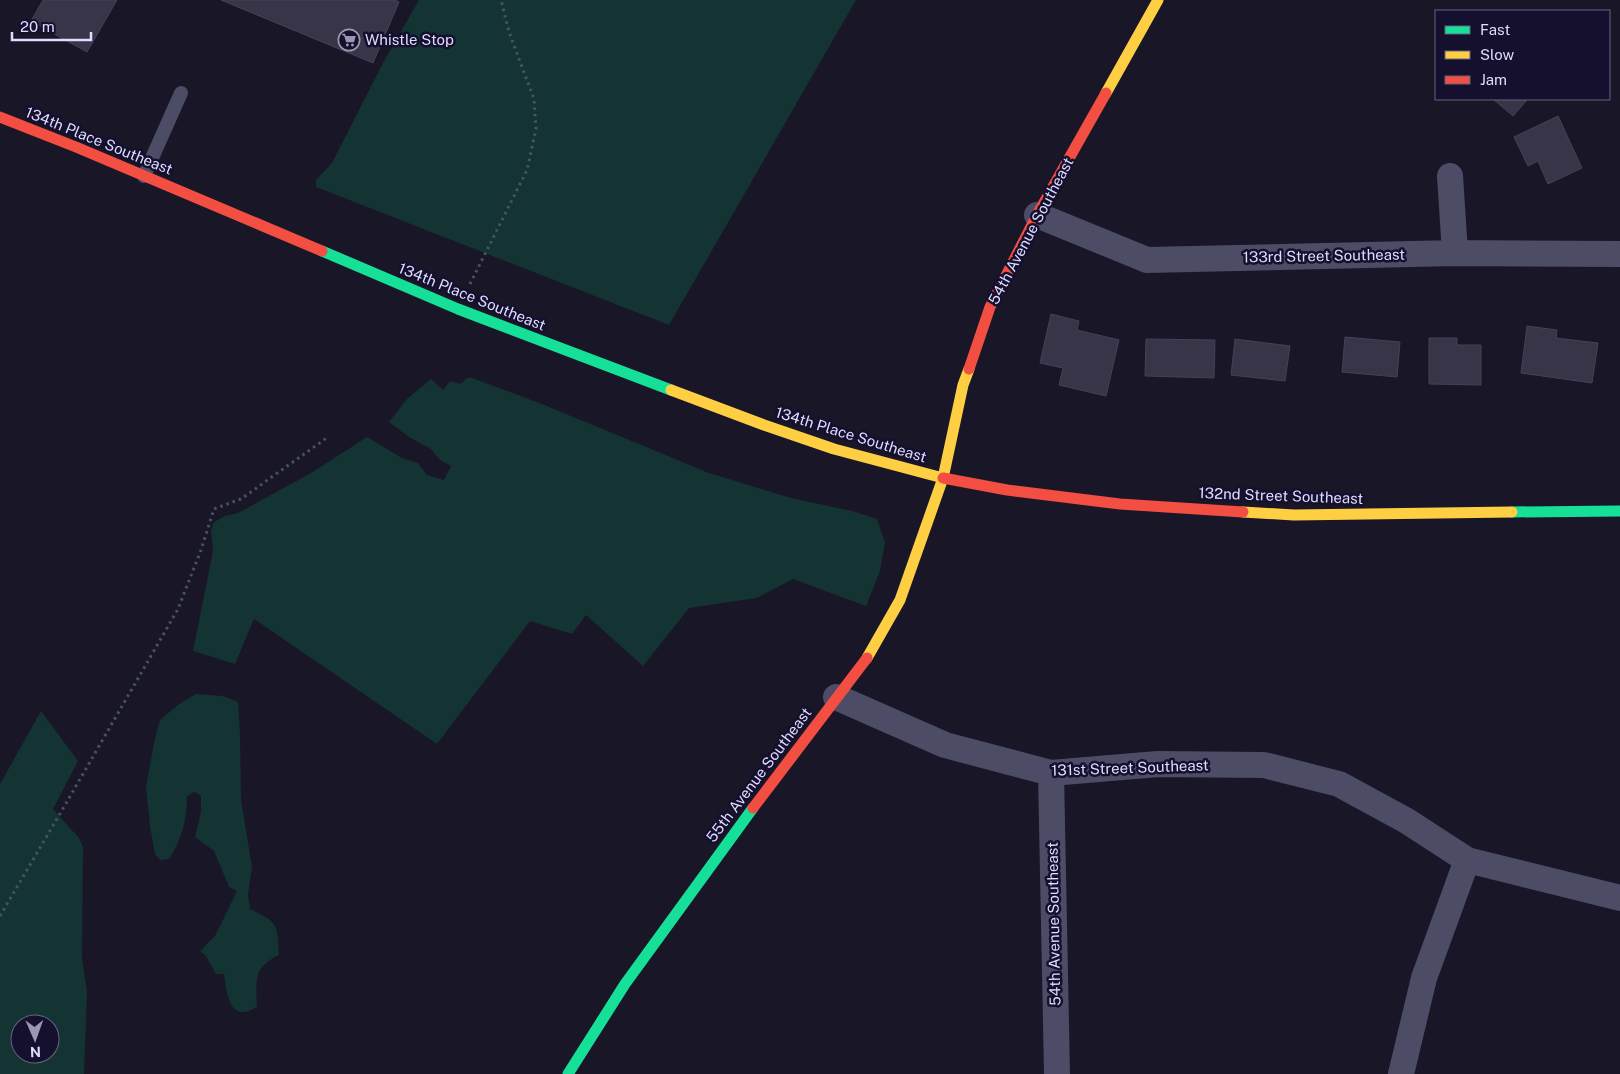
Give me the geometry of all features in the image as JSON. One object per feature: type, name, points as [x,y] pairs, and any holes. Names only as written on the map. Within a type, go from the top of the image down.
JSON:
[{"type":"main road","name":"54th Avenue Southeast","points":[[943,478],[963,385],[990,307],[1037,215],[1158,0]]},
{"type":"main road","name":"134th Place Southeast","points":[[0,117],[76,146],[458,309],[764,425],[834,449],[943,478]]},
{"type":"main road","name":"132nd Street Southeast","points":[[943,478],[1007,490],[1120,504],[1294,515],[1620,511]]},
{"type":"main road","name":"55th Avenue Southeast","points":[[568,1074],[625,984],[728,841],[868,657],[900,600],[943,478]]},
{"type":"street","points":[[1450,176],[1456,253]]},
{"type":"street","name":"133rd Street Southeast","points":[[1037,215],[1147,260],[1456,253],[1620,254]]},
{"type":"street","name":"131st Street Southeast","points":[[836,697],[945,745],[1052,773],[1158,764],[1264,765],[1339,784],[1407,821],[1468,860],[1620,898]]},
{"type":"street","name":"54th Avenue Southeast","points":[[1052,773],[1057,1074]]},
{"type":"street","points":[[1401,1074],[1424,978],[1468,860]]},
{"type":"lane","points":[[144,176],[181,92]]},
{"type":"path","points":[[458,309],[526,170],[536,129],[534,99],[509,32],[501,0]]},
{"type":"path","points":[[0,916],[178,609],[201,550],[214,509],[240,499],[328,437]]},
{"type":"green space","points":[[419,0],[856,0],[669,325],[316,187],[316,180],[332,163],[384,61]]},
{"type":"green space","points":[[467,378],[472,378],[542,404],[709,473],[791,498],[852,511],[877,519],[885,542],[880,571],[866,606],[793,579],[757,598],[689,608],[643,666],[586,615],[572,634],[530,621],[437,744],[254,619],[235,664],[193,651],[213,551],[211,531],[214,522],[225,516],[238,513],[311,473],[367,437],[402,458],[418,463],[427,475],[444,480],[451,466],[440,460],[431,449],[409,437],[389,422],[407,399],[431,379],[443,390],[450,381],[461,384]]},
{"type":"green space","points":[[196,694],[223,696],[238,702],[241,800],[252,867],[248,894],[250,909],[271,921],[275,925],[278,936],[279,955],[260,970],[256,990],[257,1007],[248,1011],[240,1012],[231,1004],[226,990],[224,974],[216,974],[206,956],[200,951],[215,936],[237,891],[229,887],[214,851],[195,837],[201,812],[201,796],[195,792],[187,796],[183,829],[169,859],[160,860],[155,854],[150,826],[146,787],[160,720],[179,704]]},
{"type":"green space","points":[[41,711],[78,761],[53,809],[79,838],[83,847],[82,959],[87,991],[84,1074],[0,1074],[0,784]]},
{"type":"building","points":[[43,0],[117,0],[87,52],[31,21]]},
{"type":"building","points":[[221,0],[395,0],[399,2],[373,63]]},
{"type":"building","points":[[1494,100],[1527,100],[1513,116]]},
{"type":"building","points":[[1558,116],[1582,168],[1548,184],[1538,161],[1528,166],[1514,137]]},
{"type":"building","points":[[1051,314],[1079,321],[1077,330],[1119,340],[1106,396],[1059,385],[1063,368],[1040,363]]},
{"type":"building","points":[[1527,326],[1557,330],[1556,338],[1598,343],[1592,383],[1521,373]]},
{"type":"building","points":[[1345,337],[1400,342],[1397,377],[1342,372]]},
{"type":"building","points":[[1429,338],[1457,338],[1457,345],[1481,345],[1481,385],[1429,384]]},
{"type":"building","points":[[1146,339],[1215,340],[1214,378],[1145,376]]},
{"type":"building","points":[[1235,339],[1290,346],[1285,381],[1231,375]]},
{"type":"traffic: fast","points":[[322,251],[458,309],[671,390]]},
{"type":"traffic: fast","points":[[1512,512],[1620,511]]},
{"type":"traffic: fast","points":[[568,1074],[625,984],[753,808]]},
{"type":"traffic: slow","points":[[1106,93],[1158,0]]},
{"type":"traffic: slow","points":[[867,658],[900,600],[943,478],[963,385],[969,369]]},
{"type":"traffic: slow","points":[[671,390],[834,449],[943,478]]},
{"type":"traffic: slow","points":[[1243,512],[1294,515],[1512,512]]},
{"type":"traffic: jam","points":[[969,369],[990,307],[1037,215],[1106,93]]},
{"type":"traffic: jam","points":[[0,117],[76,147],[322,251]]},
{"type":"traffic: jam","points":[[943,478],[1007,490],[1120,504],[1243,512]]},
{"type":"traffic: jam","points":[[753,808],[867,658]]},
{"type":"place","name":"Whistle Stop","points":[[349,40]]}]
